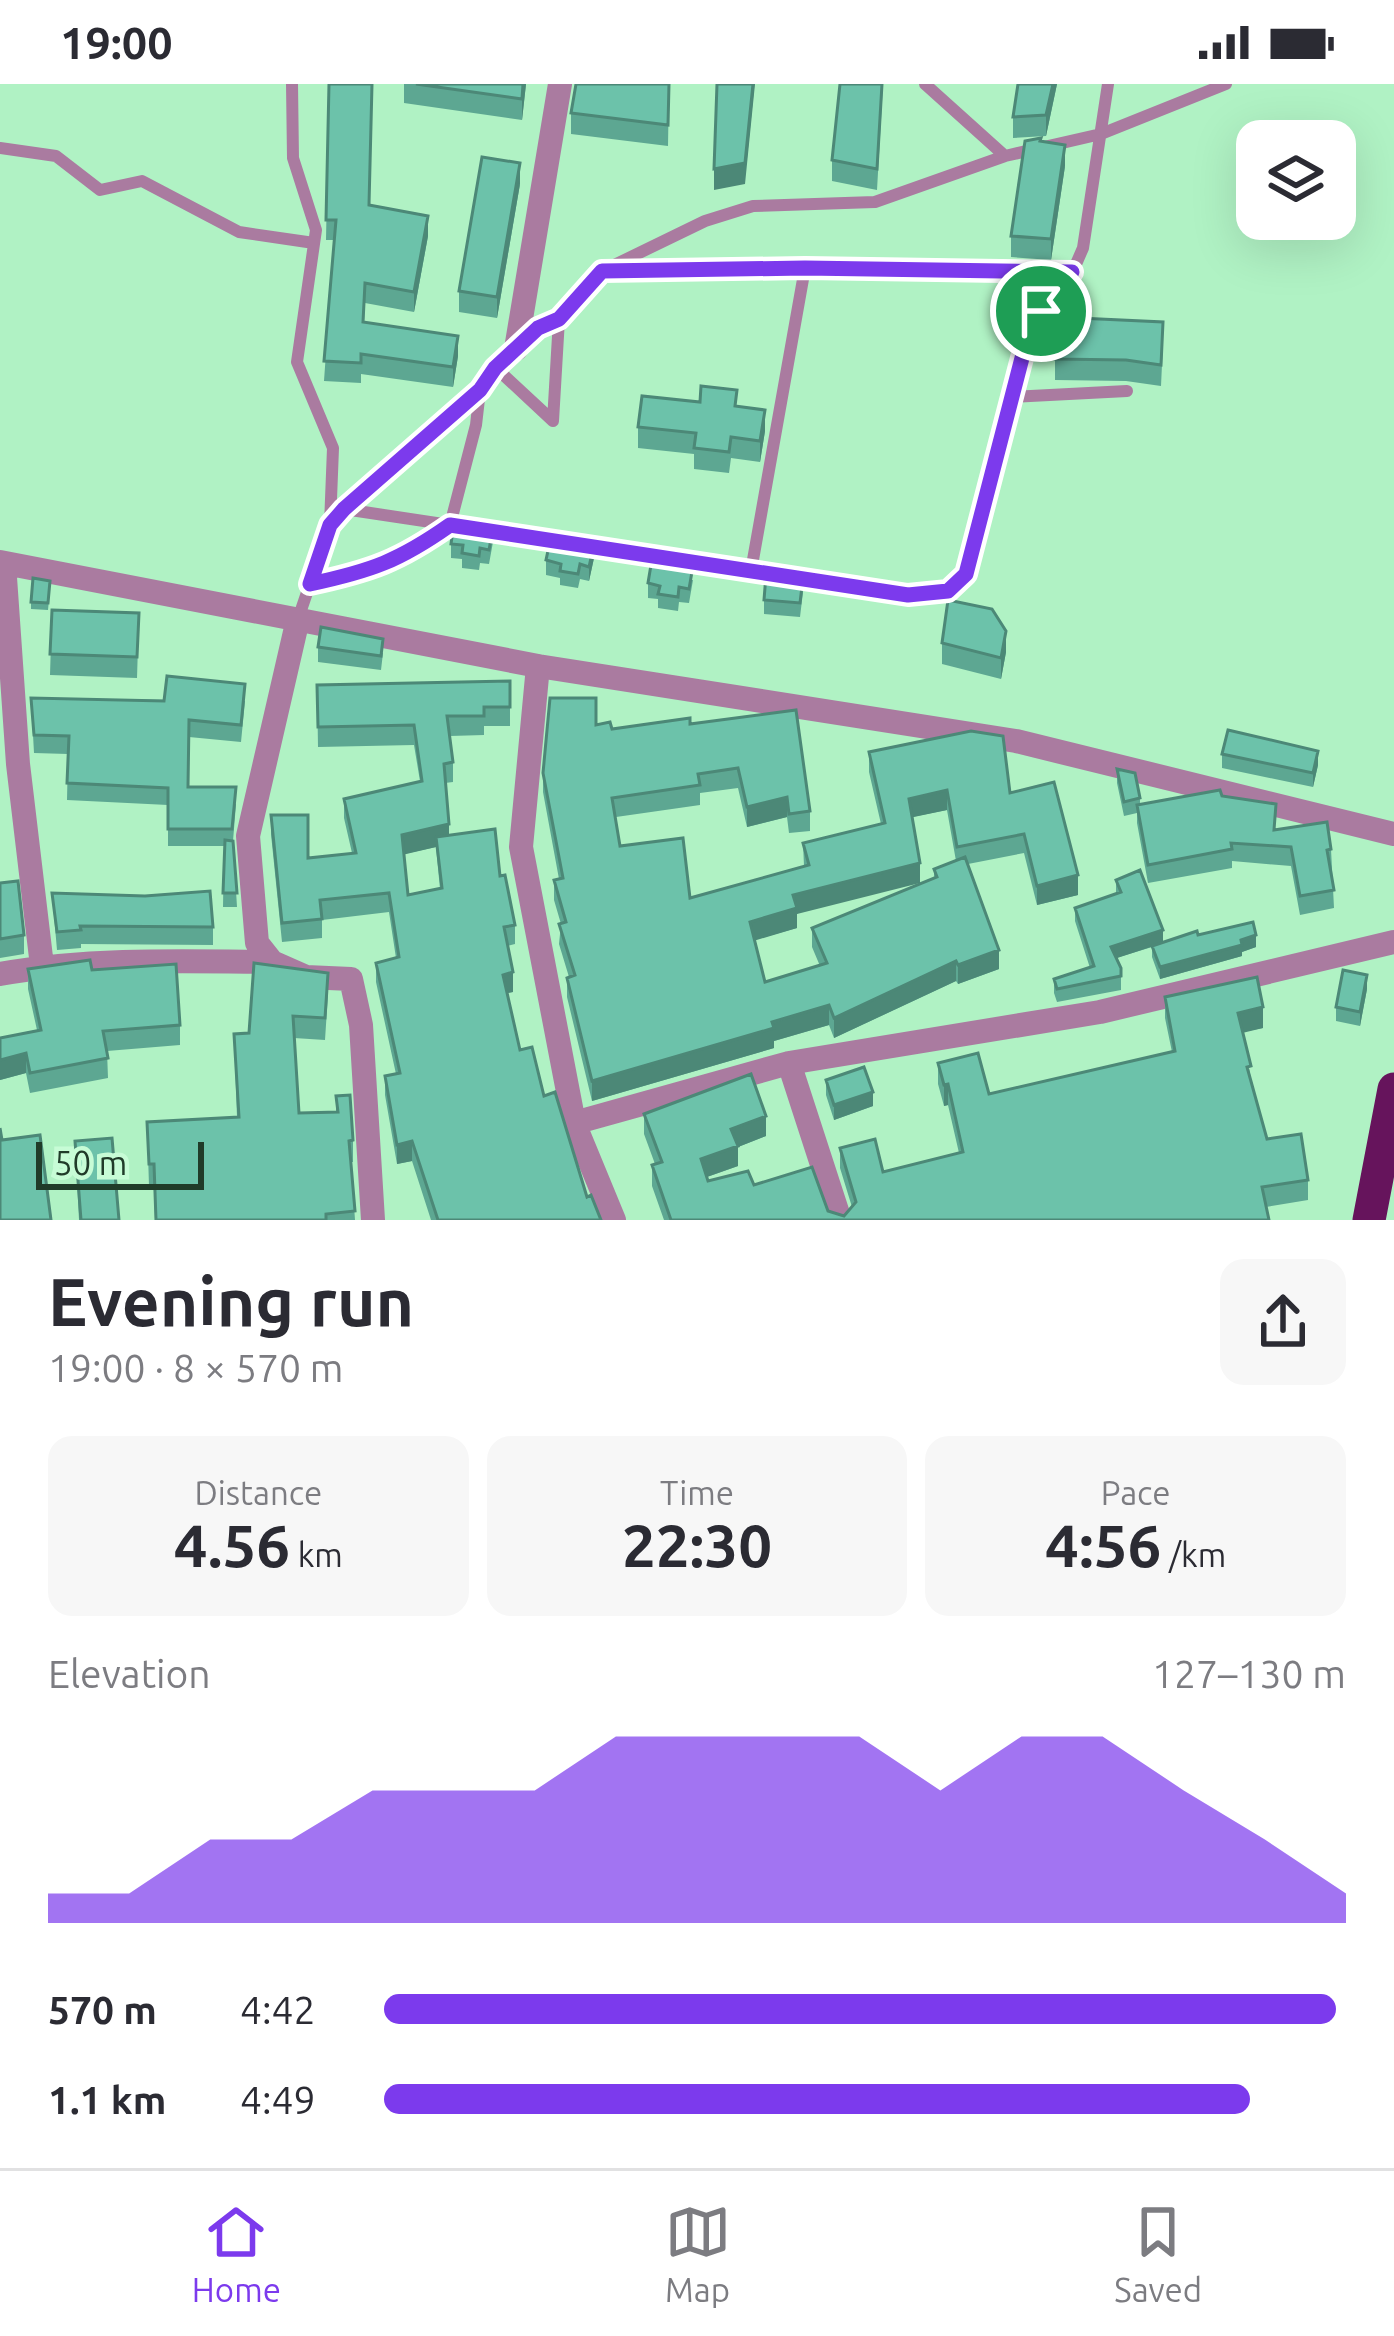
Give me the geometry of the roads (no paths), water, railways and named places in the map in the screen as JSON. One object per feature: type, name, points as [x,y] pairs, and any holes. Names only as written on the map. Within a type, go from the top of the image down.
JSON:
[{"type":"highway","points":[[1369,1220],[1394,1090]]},
{"type":"highway","points":[[1392,1220],[1394,1208]]},
{"type":"street","points":[[516,349],[560,84]]},
{"type":"street","points":[[42,966],[18,764],[2,562],[538,666],[1016,740],[1394,834]]},
{"type":"street","points":[[272,962],[257,943],[248,836],[298,619]]},
{"type":"street","points":[[538,666],[520,847],[574,1123],[614,1220]]},
{"type":"street","points":[[574,1123],[789,1063],[1100,1012],[1394,942]]},
{"type":"street","points":[[0,974],[42,966],[272,962],[306,977],[351,979],[361,1025],[373,1220]]},
{"type":"street","points":[[789,1063],[840,1220]]},
{"type":"lane","points":[[292,84],[293,158],[316,230],[297,362],[333,448],[330,525],[298,619]]},
{"type":"lane","points":[[925,84],[1004,156]]},
{"type":"lane","points":[[344,509],[908,595],[948,591],[966,574],[1029,331],[1072,272],[1083,248],[1108,84]]},
{"type":"lane","points":[[330,525],[480,390],[495,368],[538,328],[559,319],[602,271],[705,221],[753,206],[875,202],[1004,156],[1101,134],[1226,84]]},
{"type":"lane","points":[[0,148],[56,156],[100,190],[142,181],[238,232],[314,243]]},
{"type":"lane","points":[[751,571],[805,268]]},
{"type":"lane","points":[[602,271],[1072,272]]},
{"type":"lane","points":[[495,368],[553,421],[559,319]]},
{"type":"lane","points":[[310,584],[365,572],[406,556],[450,525],[476,425],[480,390]]},
{"type":"lane","points":[[1012,397],[1127,392]]}]
